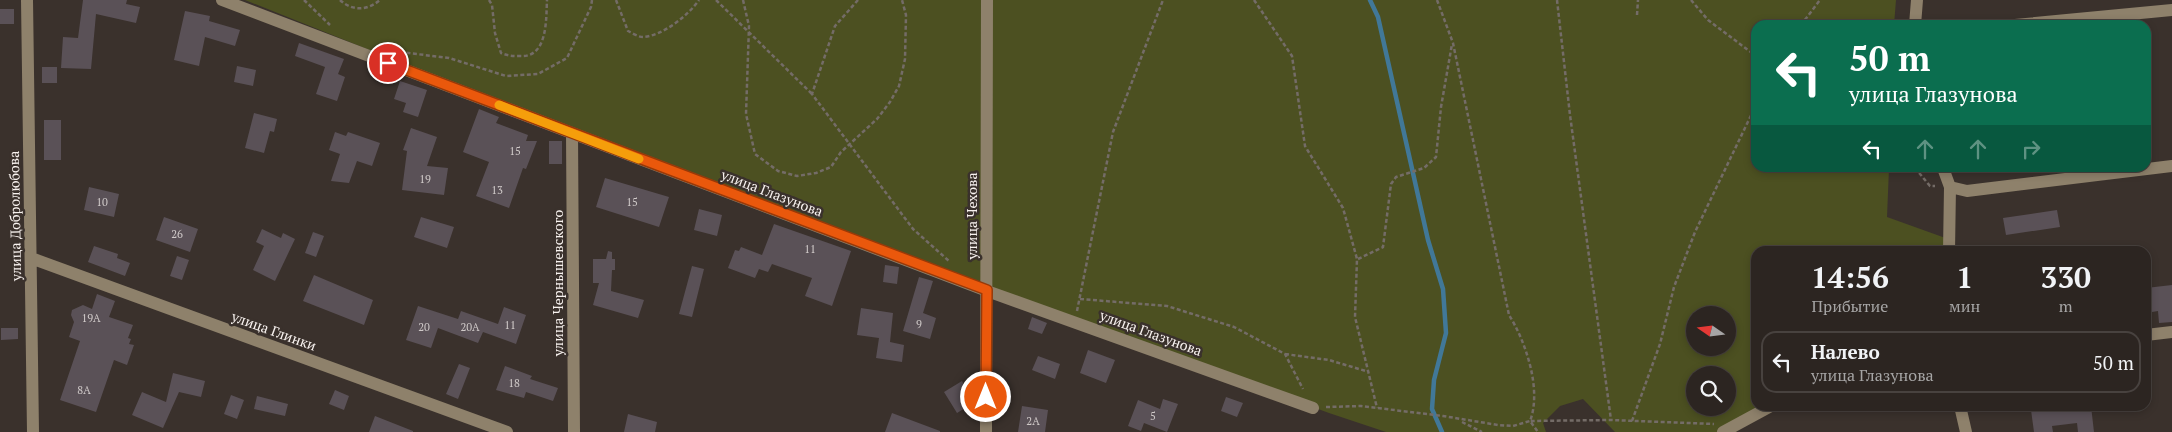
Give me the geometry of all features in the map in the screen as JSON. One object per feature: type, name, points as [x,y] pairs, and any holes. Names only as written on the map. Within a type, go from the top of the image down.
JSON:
[{"type":"street","name":"улица Добролюбова","points":[[27,0],[33,432]]},
{"type":"street","name":"улица Глазунова","points":[[222,0],[987,290],[1313,408]]},
{"type":"street","name":"улица Чехова","points":[[986,0],[986,432]]},
{"type":"street","points":[[1915,20],[1916,0]]},
{"type":"street","points":[[2067,20],[2172,10]]},
{"type":"street","name":"улица Чернышевского","points":[[572,133],[574,432]]},
{"type":"street","points":[[2151,169],[2172,166]]},
{"type":"street","points":[[1944,172],[1950,187],[1949,246]]},
{"type":"street","points":[[1950,187],[1967,191],[2123,172]]},
{"type":"street","name":"улица Глинки","points":[[31,258],[507,432]]},
{"type":"street","points":[[2151,335],[2172,332]]},
{"type":"street","points":[[1723,432],[1762,411]]},
{"type":"street","points":[[1961,411],[1966,432]]},
{"type":"path","points":[[304,0],[327,24],[335,27]]},
{"type":"path","points":[[340,0],[358,9],[370,8],[380,0]]},
{"type":"path","points":[[489,0],[492,5],[495,32],[501,53],[508,56],[526,57],[537,50],[545,34],[547,0]]},
{"type":"path","points":[[396,51],[449,58],[506,76],[538,74],[567,58],[591,8],[592,0]]},
{"type":"path","points":[[616,0],[628,32],[641,37],[661,32],[686,14],[699,0]]},
{"type":"path","points":[[716,0],[812,94],[913,229],[954,264]]},
{"type":"path","points":[[743,0],[749,33],[746,114],[756,154],[778,171],[797,176],[816,173],[831,167],[841,152],[877,119],[899,86],[905,59],[906,35],[906,15],[902,0]]},
{"type":"path","points":[[812,94],[835,26],[858,0]]},
{"type":"path","points":[[1076,317],[1113,132],[1163,0]]},
{"type":"path","points":[[1254,0],[1292,56],[1305,146],[1343,208],[1357,259],[1355,317],[1377,408]]},
{"type":"path","points":[[1437,0],[1453,43],[1509,315],[1520,333],[1533,379],[1535,408],[1530,421]]},
{"type":"path","points":[[1557,0],[1570,116],[1611,420]]},
{"type":"path","points":[[1637,15],[1638,0]]},
{"type":"path","points":[[1691,0],[1708,20],[1751,52]]},
{"type":"path","points":[[1805,20],[1820,0]]},
{"type":"path","points":[[1357,259],[1383,247],[1391,184],[1396,178],[1424,168],[1436,157],[1441,107],[1453,43]]},
{"type":"path","points":[[1632,421],[1660,344],[1674,287],[1695,232],[1751,115]]},
{"type":"path","points":[[1918,172],[1930,186],[1950,187]]},
{"type":"path","points":[[1080,298],[1167,306],[1234,327],[1285,354],[1329,360],[1369,372]]},
{"type":"path","points":[[1285,354],[1313,408],[1361,406],[1513,426],[1530,421],[1611,420],[1737,424]]},
{"type":"path","points":[[1458,420],[1482,432]]},
{"type":"path","points":[[1530,421],[1538,432]]},
{"type":"green space","points":[[245,0],[1896,0],[1894,20],[1751,20],[1751,172],[1889,172],[1887,217],[1951,240],[1950,246],[1751,246],[1751,411],[1760,411],[1736,432],[1615,432],[1583,399],[1560,406],[1543,423],[1546,432],[1386,432],[1329,413],[656,165]]},
{"type":"building","points":[[83,0],[127,0],[126,4],[140,7],[136,23],[96,14],[91,69],[61,68],[63,37],[78,38]]},
{"type":"building","points":[[0,9],[14,9],[14,24],[0,24]]},
{"type":"building","points":[[185,11],[210,16],[209,21],[240,30],[235,46],[205,37],[199,66],[174,60]]},
{"type":"building","points":[[299,43],[344,59],[338,74],[345,77],[337,101],[316,94],[325,67],[295,56]]},
{"type":"building","points":[[237,66],[256,70],[253,86],[234,82]]},
{"type":"building","points":[[42,67],[57,67],[57,83],[42,83]]},
{"type":"building","points":[[400,81],[427,90],[418,117],[403,112],[406,103],[394,99]]},
{"type":"building","points":[[479,109],[499,117],[496,123],[528,135],[526,141],[537,141],[526,169],[523,168],[509,208],[476,196],[489,162],[463,152]]},
{"type":"building","points":[[254,113],[277,119],[274,132],[270,131],[264,153],[245,148]]},
{"type":"building","points":[[44,120],[61,120],[61,160],[44,160]]},
{"type":"building","points":[[411,128],[437,137],[427,166],[448,168],[444,195],[402,190],[407,151],[403,150]]},
{"type":"building","points":[[335,132],[346,136],[348,132],[380,143],[372,166],[357,161],[349,183],[331,181],[340,154],[329,150]]},
{"type":"building","points":[[549,141],[562,141],[562,164],[549,164]]},
{"type":"building","points":[[605,178],[669,197],[659,227],[596,207]]},
{"type":"building","points":[[89,187],[119,194],[114,217],[84,210]]},
{"type":"building","points":[[699,209],[722,215],[717,236],[694,230]]},
{"type":"building","points":[[2057,210],[2060,227],[2006,235],[2003,218]]},
{"type":"building","points":[[164,217],[198,229],[190,252],[156,240]]},
{"type":"building","points":[[421,217],[454,227],[447,248],[414,237]]},
{"type":"building","points":[[774,224],[851,251],[832,306],[805,296],[812,278],[772,264],[768,272],[759,269],[755,278],[728,268],[735,250],[739,251],[741,247],[762,255]]},
{"type":"building","points":[[262,229],[281,238],[283,233],[295,239],[275,281],[253,270],[264,246],[256,242]]},
{"type":"building","points":[[313,232],[324,236],[316,257],[305,253]]},
{"type":"building","points":[[94,246],[118,254],[117,258],[130,263],[125,276],[88,262]]},
{"type":"building","points":[[608,251],[612,252],[612,259],[615,259],[615,270],[612,270],[611,291],[644,300],[638,318],[593,305],[599,283],[593,283],[593,259],[606,259]]},
{"type":"building","points":[[177,256],[189,260],[182,280],[170,276]]},
{"type":"building","points":[[885,265],[899,267],[897,284],[883,282]]},
{"type":"building","points":[[692,266],[704,269],[692,317],[679,314]]},
{"type":"building","points":[[314,275],[373,300],[364,325],[303,301]]},
{"type":"building","points":[[919,277],[933,281],[923,313],[936,318],[930,339],[903,331]]},
{"type":"building","points":[[2172,285],[2172,322],[2159,323],[2158,311],[2151,312],[2151,287]]},
{"type":"building","points":[[97,294],[115,301],[109,317],[133,325],[128,338],[131,339],[129,344],[134,345],[127,365],[114,360],[96,412],[60,400],[80,341],[69,337],[74,322],[71,315],[72,310],[83,305],[92,309]]},
{"type":"building","points":[[418,306],[458,319],[461,311],[498,324],[504,307],[526,315],[516,344],[483,332],[478,343],[438,328],[431,348],[406,340]]},
{"type":"building","points":[[861,308],[893,313],[890,342],[904,345],[902,362],[876,358],[879,338],[857,335]]},
{"type":"building","points":[[1032,317],[1047,323],[1042,334],[1028,329]]},
{"type":"building","points":[[1,328],[18,328],[18,339],[1,340]]},
{"type":"building","points":[[1088,350],[1115,360],[1106,383],[1080,373]]},
{"type":"building","points":[[1038,356],[1060,364],[1055,379],[1032,370]]},
{"type":"building","points":[[459,364],[470,368],[458,399],[446,394]]},
{"type":"building","points":[[505,366],[532,376],[530,379],[558,388],[553,401],[526,392],[524,398],[496,390]]},
{"type":"building","points":[[173,373],[205,381],[201,397],[179,392],[163,428],[132,415],[142,392],[166,402]]},
{"type":"building","points":[[962,381],[975,402],[957,413],[944,392]]},
{"type":"building","points":[[335,390],[349,396],[344,410],[329,404]]},
{"type":"building","points":[[231,395],[244,400],[237,419],[224,414]]},
{"type":"building","points":[[257,396],[288,404],[285,416],[254,409]]},
{"type":"building","points":[[1226,397],[1243,403],[1237,417],[1221,411]]},
{"type":"building","points":[[1163,399],[1178,404],[1167,432],[1144,423],[1141,431],[1128,426],[1138,400],[1160,409]]},
{"type":"building","points":[[1022,406],[1048,410],[1045,432],[1018,432]]},
{"type":"building","points":[[2031,411],[2092,411],[2094,432],[2078,432],[2077,423],[2052,426],[2053,432],[2034,432]]},
{"type":"building","points":[[892,413],[940,431],[940,432],[885,432]]},
{"type":"building","points":[[628,414],[657,422],[655,432],[624,432]]},
{"type":"building","points":[[375,416],[413,431],[413,432],[369,432]]},
{"type":"waterway","points":[[1370,0],[1378,17],[1428,240],[1443,289],[1446,333],[1434,380],[1432,409],[1442,432]]},
{"type":"slow traffic","points":[[499,105],[639,159]]},
{"type":"route","points":[[388,63],[987,290],[986,397]]}]
